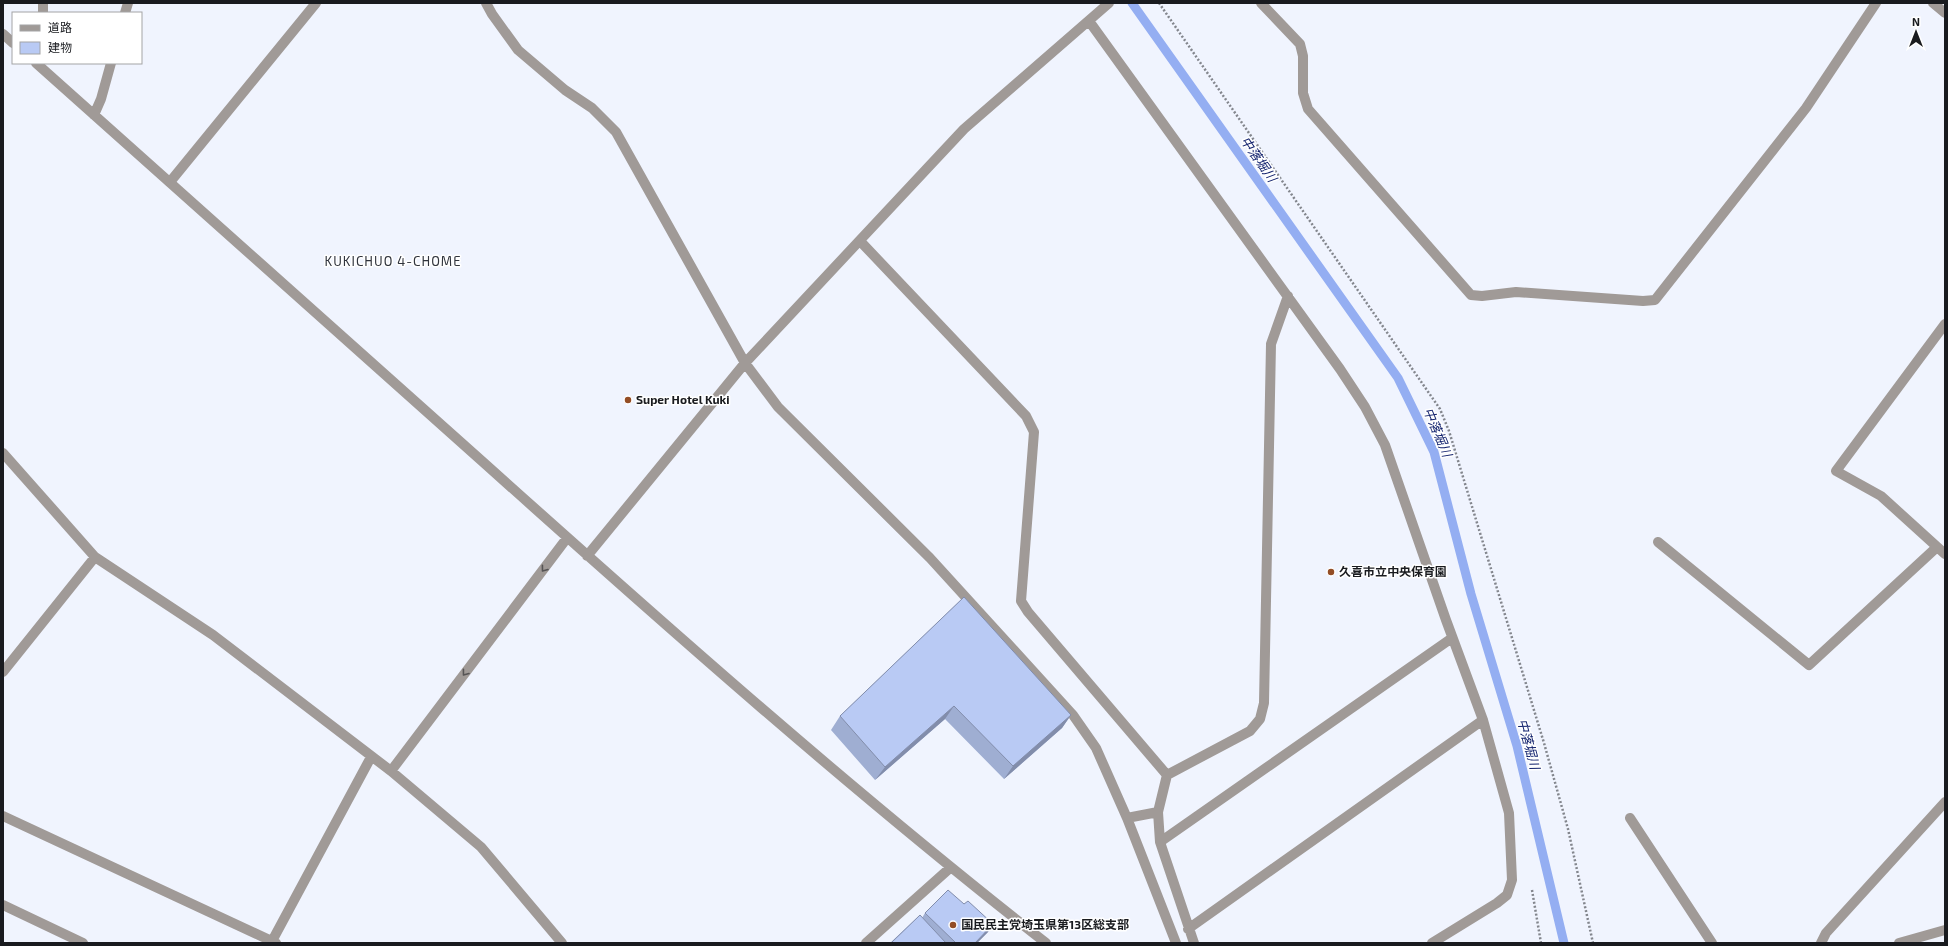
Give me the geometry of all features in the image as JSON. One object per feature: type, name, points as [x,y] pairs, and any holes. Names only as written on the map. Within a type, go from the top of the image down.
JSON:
[{"type":"street","points":[[170,182],[316,3]]},
{"type":"street","points":[[486,3],[492,14],[518,50],[565,90],[592,108],[616,132],[745,363],[778,407],[930,558],[1072,715],[1096,748],[1127,818],[1176,943]]},
{"type":"street","points":[[1261,3],[1300,44],[1303,56],[1303,93],[1308,109],[1471,295],[1482,296],[1516,292],[1643,301],[1655,300],[1806,108],[1876,3]]},
{"type":"street","points":[[1933,3],[1945,13]]},
{"type":"street","points":[[587,556],[745,363],[964,129],[1108,5]]},
{"type":"street","points":[[1089,21],[1288,296],[1365,406],[1385,445],[1452,638],[1483,720],[1508,813],[1512,880],[1507,895],[1497,903],[1432,943]]},
{"type":"street","points":[[3,34],[12,42]]},
{"type":"street","points":[[94,115],[101,99],[111,64]]},
{"type":"street","points":[[41,65],[94,115],[587,556],[742,691],[950,868],[1046,943]]},
{"type":"street","points":[[860,241],[1026,416],[1034,432],[1021,601],[1028,612],[1167,776]]},
{"type":"street","points":[[1194,943],[1188,930],[1160,842],[1158,812],[1167,776],[1250,731],[1260,719],[1264,704],[1271,344],[1288,296]]},
{"type":"street","points":[[1945,324],[1836,471],[1880,496],[1945,554]]},
{"type":"street","points":[[3,453],[95,557],[213,635],[391,771],[481,847],[562,943]]},
{"type":"street","points":[[391,771],[568,538]]},
{"type":"street","points":[[1658,542],[1809,665],[1937,547]]},
{"type":"street","points":[[3,672],[95,557]]},
{"type":"street","points":[[1160,842],[1452,638]]},
{"type":"street","points":[[1188,930],[1483,720]]},
{"type":"street","points":[[3,816],[273,942],[371,757]]},
{"type":"street","points":[[1821,943],[1826,933],[1945,802]]},
{"type":"street","points":[[1127,818],[1158,812]]},
{"type":"street","points":[[1630,818],[1712,943]]},
{"type":"street","points":[[866,943],[950,868]]},
{"type":"street","points":[[3,905],[83,943]]},
{"type":"street","points":[[1899,943],[1945,930]]},
{"type":"path","points":[[1159,3],[1440,409],[1449,431],[1544,743],[1568,829],[1593,943]]},
{"type":"building","points":[[964,597],[1071,715],[1013,766],[954,706],[885,767],[840,716]]},
{"type":"building","points":[[948,890],[964,904],[968,901],[993,924],[975,943],[956,943],[925,913]]},
{"type":"building","points":[[920,915],[946,943],[891,943]]},
{"type":"waterway","name":"中落堀川","points":[[1132,3],[1398,378],[1434,452],[1471,594],[1517,746],[1564,943]]},
{"type":"place","name":"Super Hotel Kuki","points":[[628,400]]},
{"type":"place","name":"久喜市立中央保育園","points":[[1331,572]]},
{"type":"place","name":"国民民主党埼玉県第13区総支部","points":[[953,925]]},
{"type":"district","name":"KUKICHUO 4-CHOME","points":[[393,261]]}]
